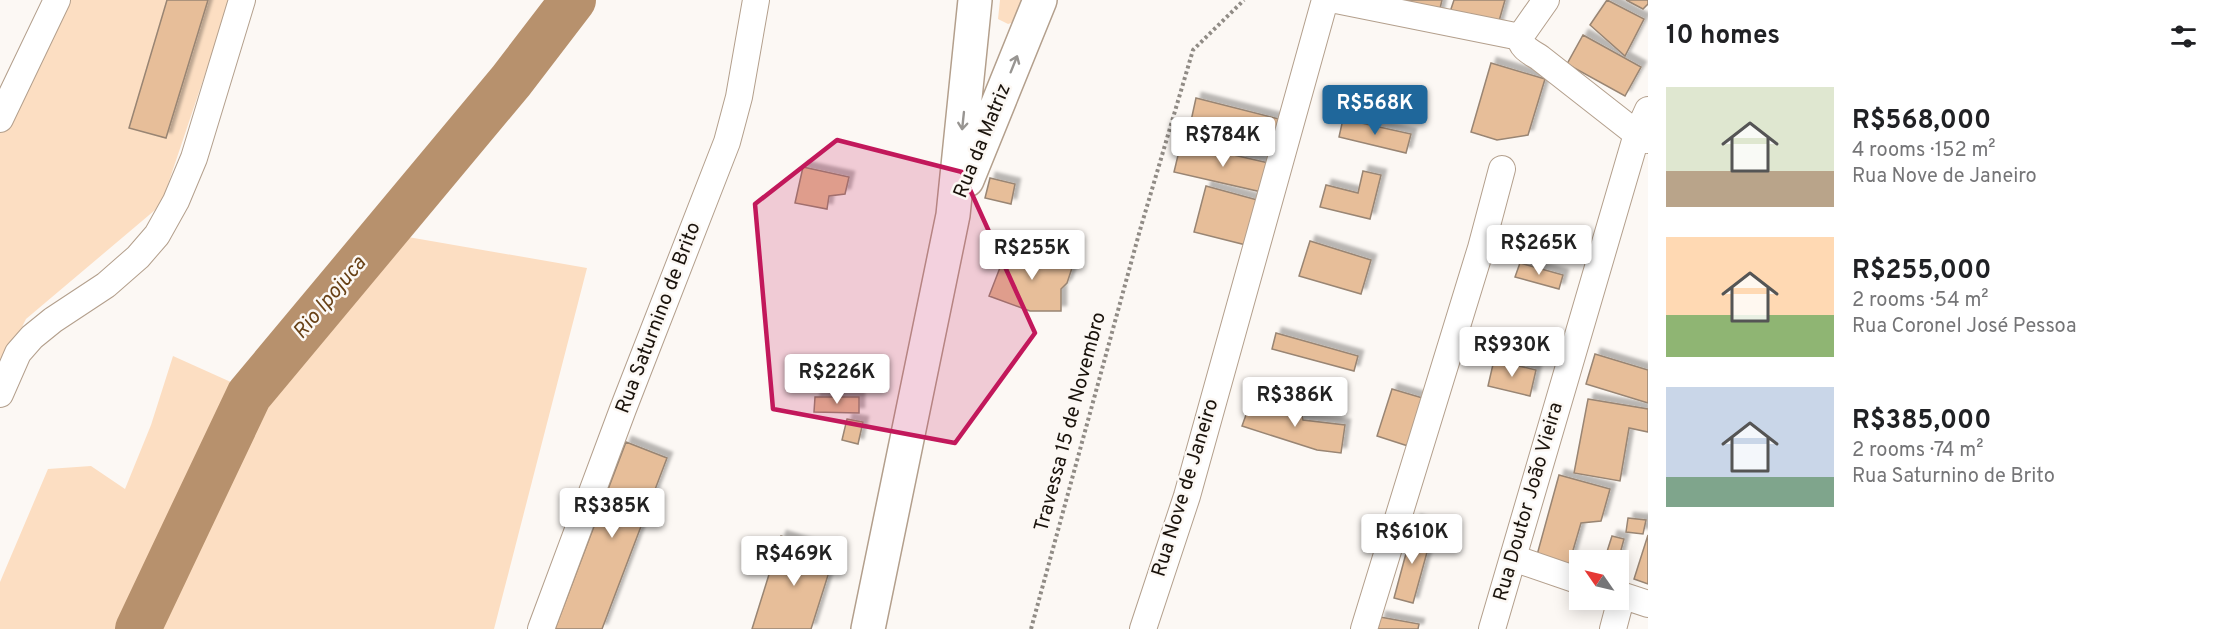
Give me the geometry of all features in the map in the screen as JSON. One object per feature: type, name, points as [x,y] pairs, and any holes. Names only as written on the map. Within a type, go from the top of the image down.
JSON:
[{"type":"main road","name":"Rua da Matriz","points":[[953,215],[975,0]]},
{"type":"main road","name":"Rua da Matriz","points":[[953,215],[1040,0]]},
{"type":"main road","points":[[868,629],[953,215]]},
{"type":"street","points":[[0,119],[57,0]]},
{"type":"street","points":[[0,394],[18,353],[32,337],[53,320],[106,285],[138,257],[157,235],[176,201],[194,158],[243,0]]},
{"type":"street","name":"Rua Saturnino de Brito","points":[[541,629],[623,409],[727,142],[739,97],[756,0]]},
{"type":"street","name":"Rua Nove de Janeiro","points":[[1143,629],[1187,496],[1325,0]]},
{"type":"street","points":[[1336,0],[1520,37]]},
{"type":"street","points":[[1546,0],[1520,37],[1520,42],[1527,50],[1643,137]]},
{"type":"street","name":"Rua Doutor João Vieira","points":[[1492,629],[1643,137],[1648,110]]},
{"type":"street","points":[[1364,629],[1484,239],[1502,169]]},
{"type":"street","points":[[1513,558],[1569,577]]},
{"type":"street","points":[[1629,598],[1648,604]]},
{"type":"street","points":[[1613,629],[1617,610]]},
{"type":"path","name":"Travessa 15 de Novembro","points":[[1030,629],[1140,230],[1193,50],[1244,0]]},
{"type":"highlighted area","points":[[837,140],[962,172],[1035,333],[955,443],[773,409],[755,204]]},
{"type":"shaded area","points":[[64,0],[228,0],[229,3],[161,205],[26,319],[0,371],[0,131]]},
{"type":"shaded area","points":[[1000,0],[1035,0],[1020,20],[1008,24],[998,19]]},
{"type":"shaded area","points":[[385,233],[587,268],[494,629],[144,629],[200,498]]},
{"type":"shaded area","points":[[173,356],[233,383],[117,629],[0,629],[0,582],[48,469],[91,466],[125,489],[151,425]]},
{"type":"building","points":[[167,0],[208,0],[166,138],[129,128]]},
{"type":"building","points":[[1378,0],[1442,0],[1438,17]]},
{"type":"building","points":[[1454,0],[1505,0],[1497,28],[1449,15]]},
{"type":"building","points":[[1607,0],[1644,19],[1625,56],[1590,25]]},
{"type":"building","points":[[1626,0],[1648,0],[1648,4],[1643,9]]},
{"type":"building","points":[[1583,35],[1641,67],[1625,96],[1567,64]]},
{"type":"building","points":[[1491,63],[1545,79],[1528,135],[1497,140],[1471,132]]},
{"type":"building","points":[[1196,98],[1283,120],[1275,151],[1189,130]]},
{"type":"building","points":[[1343,119],[1411,134],[1406,153],[1339,137]]},
{"type":"building","points":[[1181,143],[1273,164],[1266,193],[1174,172]]},
{"type":"building","points":[[803,167],[849,177],[845,194],[829,196],[827,209],[795,203]]},
{"type":"building","points":[[1363,171],[1381,175],[1370,219],[1320,207],[1326,185],[1358,193]]},
{"type":"building","points":[[990,178],[1015,184],[1011,204],[985,198]]},
{"type":"building","points":[[1206,186],[1261,201],[1250,246],[1194,232]]},
{"type":"building","points":[[1310,241],[1371,260],[1361,294],[1299,276]]},
{"type":"building","points":[[1008,247],[1033,256],[1064,256],[1073,265],[1067,283],[1061,289],[1061,311],[1030,311],[989,296]]},
{"type":"building","points":[[1520,263],[1563,275],[1559,289],[1515,277]]},
{"type":"building","points":[[1276,333],[1358,356],[1354,371],[1272,349]]},
{"type":"building","points":[[1595,354],[1648,370],[1648,403],[1586,384]]},
{"type":"building","points":[[1494,360],[1536,370],[1530,396],[1488,386]]},
{"type":"building","points":[[1392,389],[1426,399],[1411,447],[1377,436]]},
{"type":"building","points":[[815,397],[859,397],[859,413],[814,412]]},
{"type":"building","points":[[1588,399],[1648,409],[1648,432],[1629,428],[1620,481],[1574,473]]},
{"type":"building","points":[[1251,401],[1276,409],[1301,410],[1303,420],[1345,425],[1341,453],[1317,450],[1242,426]]},
{"type":"building","points":[[847,419],[863,422],[858,444],[842,440]]},
{"type":"building","points":[[626,442],[667,458],[602,629],[555,629]]},
{"type":"building","points":[[1559,475],[1610,489],[1601,521],[1581,523],[1573,550],[1569,550],[1569,564],[1537,555]]},
{"type":"building","points":[[1628,518],[1646,520],[1643,534],[1626,532]]},
{"type":"building","points":[[1415,520],[1428,524],[1418,539],[1429,545],[1413,603],[1394,598]]},
{"type":"building","points":[[1648,535],[1648,584],[1634,579]]},
{"type":"building","points":[[781,536],[835,553],[811,629],[752,629]]},
{"type":"building","points":[[1612,536],[1624,539],[1621,550],[1608,550]]},
{"type":"building","points":[[1380,617],[1419,624],[1418,629],[1378,629]]},
{"type":"waterway","name":"Rio Ipojuca","points":[[138,629],[249,395],[511,81],[573,0]]}]
